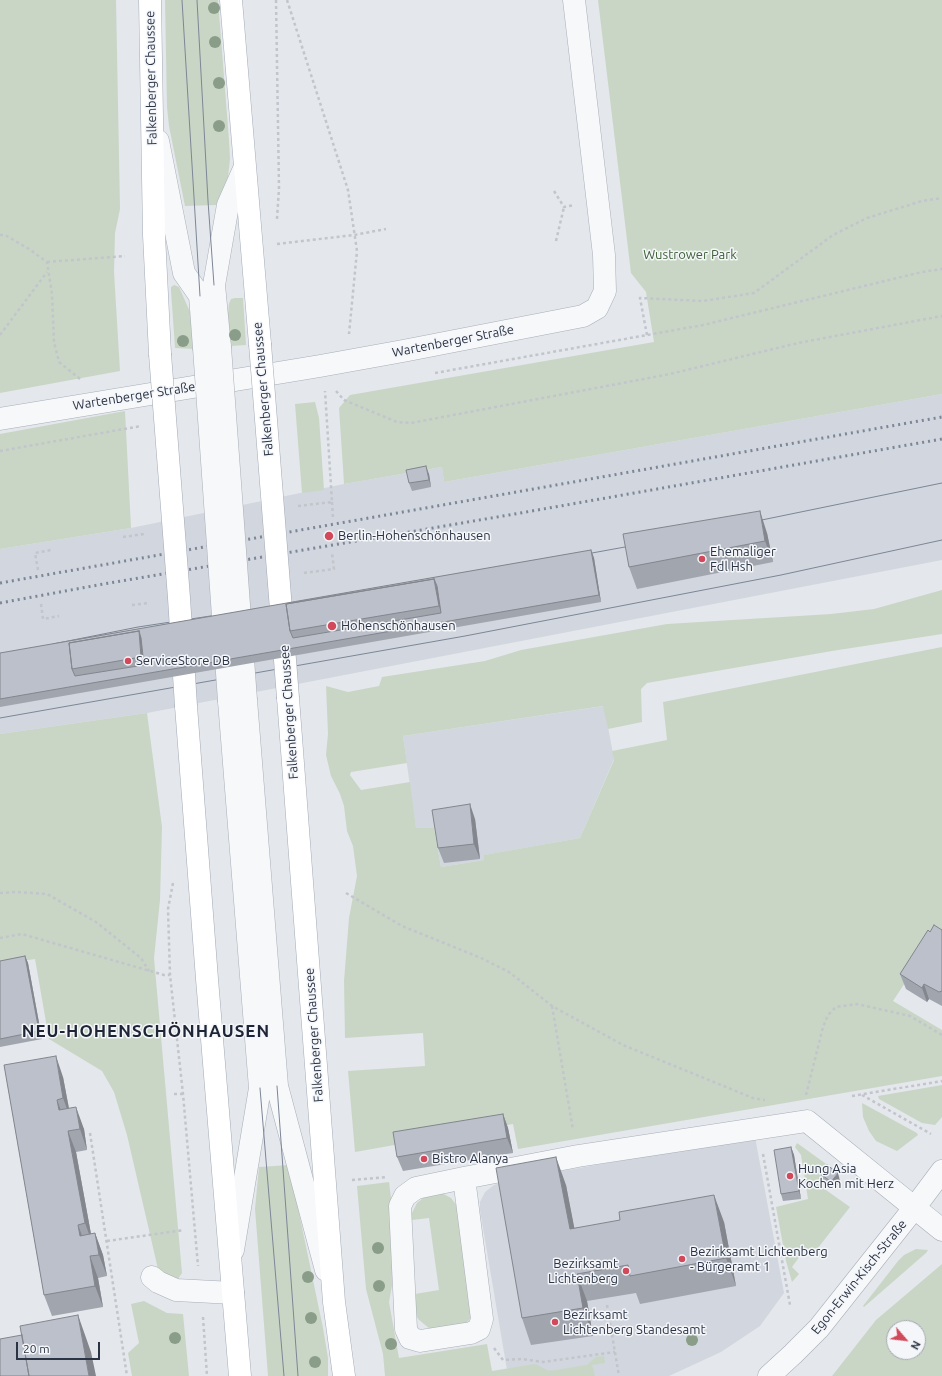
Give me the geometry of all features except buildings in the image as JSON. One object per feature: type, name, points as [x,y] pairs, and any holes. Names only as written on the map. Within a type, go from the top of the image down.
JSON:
[{"type":"main road","name":"Falkenberger Chaussee","points":[[150,0],[154,235],[160,354],[206,979],[240,1376]]},
{"type":"main road","name":"Falkenberger Chaussee","points":[[231,0],[244,169],[260,344],[334,1302],[344,1376]]},
{"type":"street","name":"Wartenberger Straße","points":[[0,419],[402,351],[583,316],[597,308],[605,291],[604,255],[574,0]]},
{"type":"street","points":[[152,107],[184,273],[200,296],[212,347]]},
{"type":"street","points":[[244,169],[228,205],[214,285],[212,347],[238,700],[277,1086],[334,1302]]},
{"type":"street","points":[[231,1266],[260,1088],[250,973],[238,700]]},
{"type":"street","points":[[464,1178],[482,1319],[479,1329],[471,1333],[420,1341],[410,1338],[406,1329],[400,1206],[405,1196],[416,1188],[464,1178],[578,1156],[807,1121],[942,1230]]},
{"type":"street","name":"Egon-Erwin-Kisch-Straße","points":[[769,1376],[819,1328],[942,1171]]},
{"type":"street","points":[[152,1277],[158,1282],[176,1290],[233,1293]]},
{"type":"path","points":[[276,0],[280,188],[277,223]]},
{"type":"path","points":[[287,0],[348,190],[357,251],[350,334]]},
{"type":"path","points":[[554,191],[564,207],[556,241]]},
{"type":"path","points":[[647,335],[640,298],[703,301],[754,293],[833,235],[867,218],[922,201],[942,198]]},
{"type":"path","points":[[564,207],[580,204]]},
{"type":"path","points":[[276,237],[275,244],[354,235],[386,229]]},
{"type":"path","points":[[0,236],[5,235],[29,249],[47,262],[125,256]]},
{"type":"path","points":[[47,262],[47,272],[52,294],[54,342],[59,362],[83,382]]},
{"type":"path","points":[[429,374],[703,325],[922,272],[942,269]]},
{"type":"path","points":[[0,335],[47,272]]},
{"type":"path","points":[[336,391],[344,400],[396,422],[411,423],[670,374],[798,343],[942,316]]},
{"type":"path","points":[[326,393],[343,389]]},
{"type":"path","points":[[326,401],[333,519]]},
{"type":"path","points":[[298,506],[332,502]]},
{"type":"path","points":[[124,537],[144,534]]},
{"type":"path","points":[[38,570],[36,553],[51,550]]},
{"type":"path","points":[[303,573],[334,569],[332,553]]},
{"type":"path","points":[[132,605],[149,603]]},
{"type":"path","points":[[41,604],[44,619],[59,616]]},
{"type":"path","points":[[173,880],[168,909],[170,975],[183,1094],[208,1376]]},
{"type":"path","points":[[0,893],[17,892],[47,894],[96,922],[141,958],[149,971]]},
{"type":"path","points":[[346,894],[402,926],[481,958],[509,972],[552,1006],[623,1045],[753,1098],[767,1100]]},
{"type":"path","points":[[0,938],[22,934],[149,971],[170,975]]},
{"type":"path","points":[[805,1097],[823,1027],[828,1015],[836,1007],[857,1004],[910,1016],[942,1036]]},
{"type":"path","points":[[552,1006],[578,1156]]},
{"type":"path","points":[[852,1096],[942,1081]]},
{"type":"path","points":[[174,1094],[183,1094]]},
{"type":"path","points":[[862,1094],[931,1134]]},
{"type":"path","points":[[759,1129],[790,1305]]},
{"type":"path","points":[[90,1133],[127,1376]]},
{"type":"path","points":[[352,1180],[389,1177]]},
{"type":"path","points":[[107,1241],[184,1230]]},
{"type":"path","points":[[607,1305],[619,1376]]},
{"type":"path","points":[[479,1329],[503,1360],[522,1359],[543,1362],[615,1352]]},
{"type":"shaded area","points":[[942,394],[942,560],[147,713],[0,734],[0,549],[131,528],[344,484],[442,467],[444,482]]},
{"type":"shaded area","points":[[604,706],[614,759],[580,838],[485,855],[484,860],[441,867],[434,828],[416,829],[403,736]]},
{"type":"shaded area","points":[[755,1137],[784,1293],[760,1326],[721,1352],[669,1376],[508,1376],[480,1210],[480,1202],[485,1192],[494,1185],[511,1180]]},
{"type":"green space","points":[[0,0],[116,0],[120,209],[115,233],[114,272],[120,371],[0,393]]},
{"type":"green space","points":[[165,0],[218,0],[230,159],[228,177],[216,205],[185,206],[169,126],[167,107]]},
{"type":"green space","name":"Wustrower Park","points":[[598,0],[942,0],[942,394],[444,482],[442,467],[344,484],[339,408],[350,395],[654,342],[646,292],[631,273]]},
{"type":"green space","points":[[174,285],[179,287],[190,312],[195,349],[175,348],[171,291],[171,287]]},
{"type":"green space","points":[[243,298],[246,345],[230,346],[225,339],[229,304],[231,299]]},
{"type":"green space","points":[[315,402],[319,418],[324,490],[302,493],[295,404]]},
{"type":"green space","points":[[125,411],[131,528],[0,549],[0,434]]},
{"type":"green space","points":[[942,590],[942,634],[832,651],[647,683],[641,689],[642,722],[608,729],[603,706],[403,736],[407,763],[351,772],[350,775],[361,790],[410,782],[416,828],[434,828],[441,867],[484,860],[484,855],[580,838],[614,760],[612,751],[667,740],[663,702],[942,647],[942,937],[937,934],[893,1001],[942,1030],[942,1076],[518,1149],[513,1124],[355,1152],[348,1071],[425,1066],[423,1033],[345,1038],[344,981],[349,918],[357,876],[353,846],[347,831],[344,806],[331,776],[326,755],[328,734],[326,686],[348,692],[379,686],[382,677],[485,661],[521,650],[667,624],[831,614],[874,609]]},
{"type":"green space","points":[[147,713],[162,827],[160,900],[154,958],[182,1273],[176,1282],[158,1269],[127,1135],[114,1092],[102,1071],[49,1039],[35,959],[0,964],[0,734]]},
{"type":"green space","points":[[942,1085],[942,1117],[935,1125],[922,1123],[879,1099],[878,1096]]},
{"type":"green space","points":[[862,1103],[917,1133],[918,1135],[897,1151],[876,1141],[869,1131],[863,1117]]},
{"type":"green space","points":[[797,1143],[829,1166],[816,1183],[850,1207],[814,1253],[806,1248],[792,1267],[799,1274],[792,1282],[786,1261],[776,1207],[808,1199],[801,1155],[795,1147]]},
{"type":"green space","points":[[289,1165],[323,1328],[328,1358],[328,1376],[268,1376],[255,1209],[259,1167]]},
{"type":"green space","points":[[389,1182],[394,1222],[393,1280],[389,1302],[399,1358],[487,1344],[492,1371],[535,1364],[549,1371],[587,1365],[596,1357],[604,1356],[605,1363],[592,1365],[595,1376],[385,1376],[383,1354],[366,1289],[357,1186]]},
{"type":"green space","points":[[440,1192],[451,1198],[460,1210],[474,1313],[464,1325],[430,1329],[418,1319],[409,1295],[439,1290],[429,1218],[412,1220],[412,1213],[417,1203],[427,1195]]},
{"type":"green space","points":[[916,1249],[928,1250],[864,1307],[863,1306],[898,1261],[904,1255]]},
{"type":"green space","points":[[942,1264],[942,1376],[832,1376],[876,1320]]},
{"type":"green space","points":[[144,1301],[167,1313],[183,1314],[189,1376],[132,1376],[128,1353],[139,1343],[131,1304]]},
{"type":"tram line","points":[[182,0],[200,296]]},
{"type":"tram line","points":[[197,0],[214,285]]},
{"type":"tram line","points":[[752,522],[942,483]]},
{"type":"tram line","points":[[0,718],[465,636],[781,575],[942,540]]},
{"type":"tram line","points":[[581,555],[636,545]]},
{"type":"tram line","points":[[53,644],[138,627],[250,610]]},
{"type":"tram line","points":[[277,1086],[298,1376]]},
{"type":"tram line","points":[[260,1088],[284,1376]]},
{"type":"railway","points":[[0,583],[942,417]]},
{"type":"railway","points":[[0,603],[942,439]]},
{"type":"place","name":"Berlin-Hohenschönhausen","points":[[329,536]]},
{"type":"place","name":"Ehemaliger Fdl Hsh","points":[[702,559]]},
{"type":"place","name":"Hohenschönhausen","points":[[332,626]]},
{"type":"place","name":"ServiceStore DB","points":[[128,661]]},
{"type":"place","name":"Bistro Alanya","points":[[424,1159]]},
{"type":"place","name":"Hung Asia Kochen mit Herz","points":[[790,1176]]},
{"type":"place","name":"Bezirksamt Lichtenberg - Bürgeramt 1","points":[[682,1259]]},
{"type":"place","name":"Bezirksamt Lichtenberg","points":[[626,1271]]},
{"type":"place","name":"Bezirksamt Lichtenberg Standesamt","points":[[555,1322]]},
{"type":"district","name":"NEU-HOHENSCHÖNHAUSEN","points":[[146,1031]]}]
